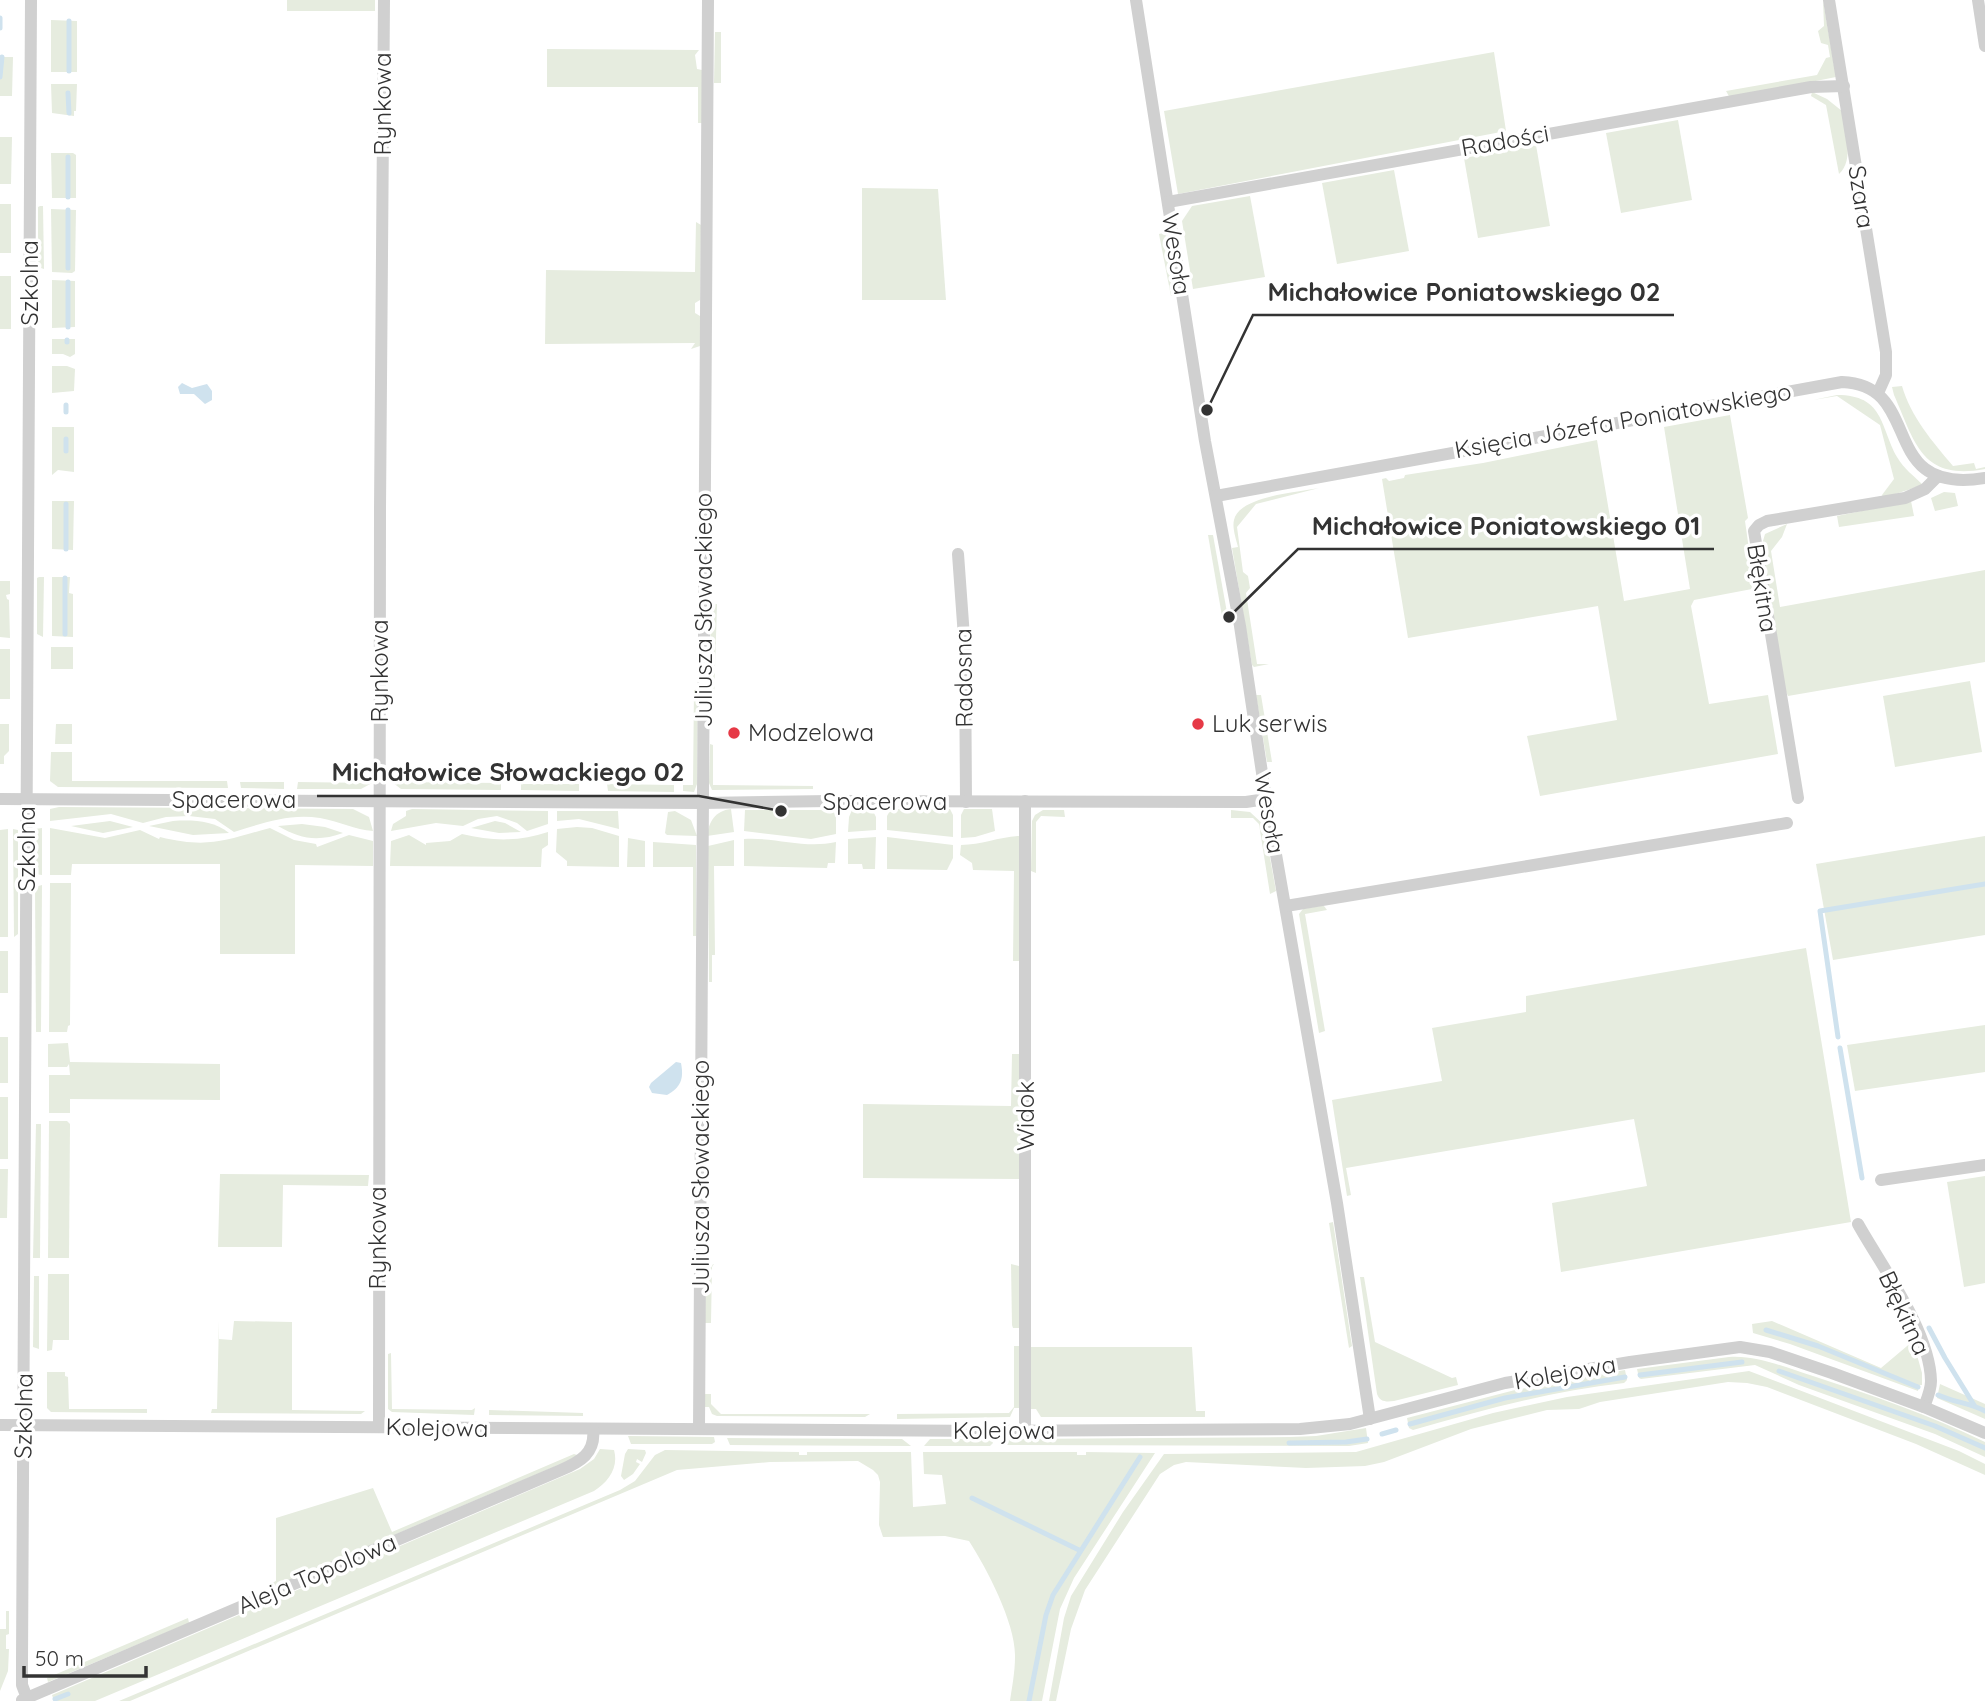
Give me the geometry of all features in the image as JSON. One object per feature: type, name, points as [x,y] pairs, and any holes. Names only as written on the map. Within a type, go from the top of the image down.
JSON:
[{"type":"street","name":"Szkolna","points":[[24,1700],[22,1661],[31,0]]},
{"type":"street","name":"Rynkowa","points":[[379,1427],[380,496],[384,0]]},
{"type":"street","name":"Juliusza Słowackiego","points":[[699,1429],[708,0]]},
{"type":"street","name":"Wesoła","points":[[1136,0],[1216,496],[1240,626],[1266,799],[1340,1224],[1370,1419]]},
{"type":"street","name":"Szara","points":[[1829,0],[1886,352],[1886,375],[1878,393]]},
{"type":"street","points":[[1978,0],[1985,46]]},
{"type":"street","name":"Radości","points":[[1168,202],[1811,87],[1844,86]]},
{"type":"street","name":"Księcia Józefa Poniatowskiego","points":[[1216,496],[1832,382],[1853,382],[1878,393]]},
{"type":"street","points":[[1878,393],[1893,411],[1906,447],[1913,458],[1938,477],[1960,480],[1985,478]]},
{"type":"street","name":"Błękitna","points":[[1798,797],[1754,531],[1767,521],[1905,498],[1925,489],[1938,477]]},
{"type":"street","name":"Radosna","points":[[958,554],[965,650],[966,802]]},
{"type":"street","name":"Spacerowa","points":[[0,799],[702,803],[1246,802],[1266,799]]},
{"type":"street","name":"Widok","points":[[1025,801],[1025,1431]]},
{"type":"street","points":[[1286,906],[1787,823]]},
{"type":"street","points":[[1881,1180],[1985,1165]]},
{"type":"street","name":"Błękitna","points":[[1858,1224],[1901,1297],[1920,1337],[1931,1383],[1924,1407]]},
{"type":"street","name":"Kolejowa","points":[[0,1425],[1025,1431],[1300,1429],[1370,1419],[1505,1383],[1740,1347],[1770,1352],[1924,1407],[1985,1433]]},
{"type":"street","name":"Aleja Topolowa","points":[[24,1700],[561,1470],[582,1459],[589,1452],[593,1429]]},
{"type":"shaded area","points":[[287,0],[375,0],[375,11],[287,11]]},
{"type":"shaded area","points":[[1823,0],[1836,77],[1730,98],[1726,91],[1817,75],[1826,58],[1830,57],[1828,45],[1821,43],[1818,31],[1824,26]]},
{"type":"shaded area","points":[[51,20],[77,21],[77,72],[51,72]]},
{"type":"shaded area","points":[[715,32],[721,32],[721,83],[714,83]]},
{"type":"shaded area","points":[[547,49],[699,50],[695,55],[697,69],[702,70],[702,123],[698,123],[698,87],[547,87]]},
{"type":"shaded area","points":[[1494,52],[1506,131],[1178,194],[1164,111]]},
{"type":"shaded area","points":[[0,57],[13,57],[12,96],[0,96]]},
{"type":"shaded area","points":[[51,84],[77,84],[74,116],[52,113]]},
{"type":"shaded area","points":[[1812,92],[1827,99],[1842,111],[1848,153],[1844,168],[1839,174],[1826,105],[1811,96]]},
{"type":"shaded area","points":[[1678,120],[1692,200],[1621,213],[1606,133]]},
{"type":"shaded area","points":[[0,137],[12,137],[11,184],[0,184]]},
{"type":"shaded area","points":[[1536,145],[1550,226],[1478,238],[1464,158]]},
{"type":"shaded area","points":[[51,153],[76,155],[76,198],[52,198]]},
{"type":"shaded area","points":[[1394,170],[1409,251],[1337,264],[1322,183]]},
{"type":"shaded area","points":[[862,188],[938,189],[946,300],[862,300]]},
{"type":"shaded area","points":[[1250,196],[1265,277],[1193,289],[1182,221],[1192,206]]},
{"type":"shaded area","points":[[0,204],[11,204],[11,253],[0,253]]},
{"type":"shaded area","points":[[40,206],[43,206],[44,269],[38,267]]},
{"type":"shaded area","points":[[51,209],[76,210],[75,271],[72,273],[52,272]]},
{"type":"shaded area","points":[[696,222],[701,225],[700,300],[695,303],[695,313],[700,316],[700,346],[691,349],[695,343],[545,344],[546,270],[695,272]]},
{"type":"shaded area","points":[[1159,234],[1166,235],[1175,293],[1171,296]]},
{"type":"shaded area","points":[[0,276],[11,276],[11,329],[0,329]]},
{"type":"shaded area","points":[[52,280],[75,281],[75,327],[52,328]]},
{"type":"shaded area","points":[[52,339],[75,339],[75,354],[70,357],[52,354]]},
{"type":"shaded area","points":[[52,366],[75,369],[74,391],[52,393]]},
{"type":"shaded area","points":[[1902,386],[1917,418],[1953,466],[1974,463],[1976,469],[1985,469],[1964,471],[1947,469],[1923,454],[1894,395],[1892,387]]},
{"type":"shaded area","points":[[1837,395],[1852,396],[1872,406],[1900,461],[1923,485],[1883,498],[1882,495],[1894,479],[1880,425],[1837,396],[1813,400]]},
{"type":"shaded area","points":[[1730,415],[1748,518],[1745,521],[1753,578],[1752,589],[1694,600],[1691,606],[1709,704],[1768,695],[1778,754],[1540,796],[1527,736],[1617,720],[1598,606],[1408,638],[1382,479],[1389,481],[1404,478],[1405,475],[1483,463],[1597,440],[1624,601],[1690,589],[1664,427]]},
{"type":"shaded area","points":[[52,427],[74,427],[74,472],[58,470],[52,475]]},
{"type":"shaded area","points":[[1319,488],[1256,504],[1237,527],[1243,572],[1248,576],[1250,588],[1246,593],[1257,664],[1269,664],[1254,667],[1232,548],[1238,547],[1234,520],[1238,512],[1258,500]]},
{"type":"shaded area","points":[[1944,492],[1955,493],[1958,506],[1935,511],[1931,498]]},
{"type":"shaded area","points":[[52,501],[74,501],[73,550],[52,549]]},
{"type":"shaded area","points":[[1911,501],[1914,516],[1839,527],[1837,516]]},
{"type":"shaded area","points":[[1787,524],[1782,537],[1771,551],[1780,607],[1985,570],[1985,662],[1788,696],[1779,677],[1761,548],[1765,534]]},
{"type":"shaded area","points":[[1208,535],[1213,535],[1228,618],[1223,622]]},
{"type":"shaded area","points":[[39,577],[44,577],[43,637],[37,634]]},
{"type":"shaded area","points":[[52,577],[70,577],[69,593],[73,594],[73,637],[52,636]]},
{"type":"shaded area","points":[[0,581],[10,581],[10,594],[6,595],[9,600],[10,638],[0,637]]},
{"type":"shaded area","points":[[717,604],[714,700],[709,700],[711,605]]},
{"type":"shaded area","points":[[51,647],[73,647],[73,669],[51,669]]},
{"type":"shaded area","points":[[0,649],[10,649],[10,699],[0,699]]},
{"type":"shaded area","points":[[1970,681],[1982,752],[1895,767],[1883,696]]},
{"type":"shaded area","points":[[694,689],[698,690],[697,784],[694,792],[683,791],[683,785],[693,785]]},
{"type":"shaded area","points":[[1256,695],[1261,695],[1272,762],[1267,762]]},
{"type":"shaded area","points":[[0,724],[9,724],[9,751],[4,756],[4,764],[0,764]]},
{"type":"shaded area","points":[[56,724],[72,724],[72,744],[55,744]]},
{"type":"shaded area","points":[[710,744],[713,745],[713,785],[813,786],[813,789],[712,790],[709,783]]},
{"type":"shaded area","points":[[51,752],[72,752],[72,781],[227,781],[228,788],[58,787],[50,781]]},
{"type":"shaded area","points":[[240,782],[284,782],[284,789],[241,788]]},
{"type":"shaded area","points":[[298,782],[372,783],[361,789],[297,789]]},
{"type":"shaded area","points":[[392,782],[501,783],[501,790],[401,789]]},
{"type":"shaded area","points":[[521,784],[579,784],[579,791],[521,790]]},
{"type":"shaded area","points":[[607,784],[674,785],[674,792],[608,791]]},
{"type":"shaded area","points":[[50,809],[353,809],[369,817],[373,831],[309,817],[277,820],[234,832],[215,819],[189,816],[166,817],[143,823],[111,814],[50,821]]},
{"type":"shaded area","points":[[731,809],[734,832],[707,836],[714,818]]},
{"type":"shaded area","points":[[872,809],[876,817],[876,830],[848,832],[852,810]]},
{"type":"shaded area","points":[[891,809],[950,809],[953,815],[953,837],[887,830],[887,816]]},
{"type":"shaded area","points":[[964,809],[992,809],[995,831],[961,838],[961,815]]},
{"type":"shaded area","points":[[745,810],[833,810],[836,817],[836,834],[811,839],[744,831]]},
{"type":"shaded area","points":[[1043,810],[1064,810],[1065,817],[1041,816],[1036,822],[1036,873],[1031,871],[1032,821],[1035,815]]},
{"type":"shaded area","points":[[1231,810],[1250,812],[1264,825],[1276,891],[1270,894],[1259,824],[1253,818],[1231,818]]},
{"type":"shaded area","points":[[406,811],[548,811],[548,824],[527,831],[517,823],[497,816],[478,819],[463,826],[436,823],[391,831],[393,824],[406,816]]},
{"type":"shaded area","points":[[557,811],[618,811],[619,829],[579,819],[557,821]]},
{"type":"shaded area","points":[[675,811],[691,820],[697,836],[665,833],[668,812]]},
{"type":"shaded area","points":[[110,821],[133,827],[103,833],[71,826]]},
{"type":"shaded area","points":[[173,821],[209,823],[229,833],[193,835],[149,826]]},
{"type":"shaded area","points":[[495,821],[521,832],[499,833],[471,828]]},
{"type":"shaded area","points":[[302,824],[343,833],[325,838],[309,838],[278,826]]},
{"type":"shaded area","points":[[42,828],[42,875],[34,874],[35,829]]},
{"type":"shaded area","points":[[50,828],[105,838],[140,830],[159,839],[204,843],[270,828],[294,840],[316,844],[317,847],[349,835],[373,841],[373,866],[295,865],[295,954],[220,954],[220,864],[72,864],[71,875],[50,875]]},
{"type":"shaded area","points":[[592,828],[619,836],[619,867],[567,866],[567,861],[556,852],[557,829]]},
{"type":"shaded area","points":[[8,829],[8,937],[0,937],[0,830]]},
{"type":"shaded area","points":[[13,829],[18,830],[18,934],[14,937]]},
{"type":"shaded area","points":[[548,832],[548,845],[542,849],[541,867],[390,866],[391,841],[409,835],[426,845],[450,841],[462,834],[505,839],[526,838]]},
{"type":"shaded area","points":[[1019,836],[1019,961],[1013,961],[1014,871],[973,870],[972,863],[960,855],[961,845]]},
{"type":"shaded area","points":[[1985,836],[1985,935],[1833,960],[1816,864]]},
{"type":"shaded area","points":[[876,837],[875,869],[863,869],[862,864],[848,864],[848,839]]},
{"type":"shaded area","points":[[887,837],[953,845],[953,858],[947,870],[887,869]]},
{"type":"shaded area","points":[[628,838],[645,841],[645,867],[627,867]]},
{"type":"shaded area","points":[[744,839],[801,844],[836,842],[835,863],[828,863],[827,868],[744,866]]},
{"type":"shaded area","points":[[734,840],[734,866],[714,866],[715,955],[712,955],[712,982],[709,982],[708,846]]},
{"type":"shaded area","points":[[653,842],[696,845],[696,936],[693,936],[693,867],[653,867]]},
{"type":"shaded area","points":[[50,883],[71,883],[70,1025],[67,1032],[49,1032]]},
{"type":"shaded area","points":[[42,885],[41,1032],[36,1032],[35,887]]},
{"type":"shaded area","points":[[1320,906],[1327,910],[1305,914],[1325,1031],[1319,1033],[1299,914],[1303,909]]},
{"type":"shaded area","points":[[1806,948],[1851,1222],[1561,1272],[1552,1203],[1647,1186],[1634,1119],[1346,1168],[1351,1195],[1347,1196],[1332,1100],[1442,1081],[1432,1028],[1526,1012],[1526,996]]},
{"type":"shaded area","points":[[0,951],[8,951],[8,993],[0,993]]},
{"type":"shaded area","points":[[1985,1025],[1985,1072],[1855,1091],[1847,1045]]},
{"type":"shaded area","points":[[0,1037],[8,1037],[8,1083],[0,1083]]},
{"type":"shaded area","points":[[68,1043],[70,1062],[220,1064],[220,1100],[70,1099],[70,1113],[49,1113],[49,1075],[70,1075],[69,1064],[67,1067],[48,1067],[48,1044]]},
{"type":"shaded area","points":[[1012,1054],[1020,1054],[1020,1179],[863,1178],[863,1104],[1011,1106]]},
{"type":"shaded area","points":[[0,1097],[8,1097],[8,1159],[0,1159]]},
{"type":"shaded area","points":[[49,1121],[67,1121],[70,1124],[69,1258],[48,1258]]},
{"type":"shaded area","points":[[36,1124],[41,1124],[40,1258],[33,1258]]},
{"type":"shaded area","points":[[0,1169],[8,1169],[7,1218],[0,1218]]},
{"type":"shaded area","points":[[220,1174],[369,1175],[368,1186],[283,1185],[282,1247],[218,1247]]},
{"type":"shaded area","points":[[1985,1176],[1985,1283],[1964,1287],[1947,1182]]},
{"type":"shaded area","points":[[1333,1222],[1352,1346],[1349,1348],[1329,1223]]},
{"type":"shaded area","points":[[714,1264],[711,1323],[705,1323],[706,1267]]},
{"type":"shaded area","points":[[1011,1264],[1019,1266],[1019,1328],[1013,1328],[1012,1325]]},
{"type":"shaded area","points":[[48,1274],[69,1274],[69,1340],[53,1340],[52,1350],[47,1351]]},
{"type":"shaded area","points":[[34,1276],[39,1276],[39,1349],[33,1347]]},
{"type":"shaded area","points":[[1360,1277],[1364,1277],[1375,1342],[1452,1378],[1456,1377],[1458,1385],[1394,1401],[1380,1399],[1377,1394]]},
{"type":"shaded area","points":[[219,1320],[219,1339],[232,1340],[234,1321],[292,1322],[292,1410],[365,1411],[361,1414],[211,1413],[212,1409],[217,1409]]},
{"type":"shaded area","points":[[1772,1321],[1881,1368],[1913,1341],[1922,1373],[1922,1385],[1919,1385],[1918,1391],[1753,1333],[1752,1324]]},
{"type":"shaded area","points":[[1014,1346],[1019,1346],[1019,1408],[1014,1408],[1010,1417],[897,1419],[897,1414],[1009,1413],[1014,1407]]},
{"type":"shaded area","points":[[1031,1347],[1192,1347],[1196,1411],[1205,1411],[1205,1417],[1041,1417],[1036,1409],[1031,1409]]},
{"type":"shaded area","points":[[391,1353],[392,1409],[475,1408],[474,1415],[392,1412],[388,1409],[388,1354]]},
{"type":"shaded area","points":[[1729,1357],[1772,1363],[1922,1414],[1985,1442],[1985,1457],[1935,1434],[1799,1385],[1755,1365],[1641,1379],[1637,1369]]},
{"type":"shaded area","points":[[1625,1370],[1627,1380],[1624,1383],[1544,1396],[1413,1430],[1409,1428],[1407,1418],[1515,1390]]},
{"type":"shaded area","points":[[1749,1371],[1959,1451],[1985,1464],[1985,1475],[1916,1444],[1767,1387],[1728,1382],[1600,1402],[1579,1409],[1547,1410],[1471,1429],[1384,1462],[1365,1466],[1306,1468],[1186,1462],[1174,1465],[1160,1474],[1085,1590],[1071,1629],[1056,1701],[1049,1701],[1064,1618],[1071,1596],[1123,1512],[1164,1454],[1356,1452],[1493,1413],[1567,1397]]},
{"type":"shaded area","points":[[47,1372],[65,1372],[68,1377],[69,1409],[147,1409],[147,1413],[51,1412],[47,1408]]},
{"type":"shaded area","points":[[1940,1384],[1985,1404],[1985,1419],[1937,1398]]},
{"type":"shaded area","points":[[704,1394],[711,1394],[711,1404],[721,1414],[870,1414],[865,1417],[717,1416],[712,1414],[709,1407],[704,1407]]},
{"type":"shaded area","points":[[489,1410],[583,1413],[583,1416],[489,1415]]},
{"type":"shaded area","points":[[1366,1428],[1368,1443],[1349,1446],[1007,1445],[1005,1439],[1290,1437]]},
{"type":"shaded area","points":[[628,1436],[714,1437],[715,1442],[631,1444]]},
{"type":"shaded area","points":[[727,1438],[902,1439],[911,1446],[730,1445]]},
{"type":"shaded area","points":[[930,1439],[992,1439],[993,1443],[990,1446],[924,1446]]},
{"type":"shaded area","points":[[600,1449],[614,1450],[615,1463],[608,1479],[594,1491],[95,1701],[54,1701],[52,1695],[580,1469],[594,1459]]},
{"type":"shaded area","points":[[628,1449],[645,1450],[646,1453],[642,1462],[637,1459],[636,1462],[640,1464],[633,1474],[624,1480],[621,1476]]},
{"type":"shaded area","points":[[665,1450],[799,1452],[799,1455],[807,1455],[807,1452],[911,1452],[913,1507],[946,1504],[942,1475],[924,1474],[923,1452],[1077,1452],[1077,1455],[1086,1455],[1086,1452],[1155,1453],[1074,1578],[1060,1609],[1042,1701],[1010,1701],[1015,1657],[1011,1629],[992,1581],[969,1541],[945,1536],[883,1537],[879,1525],[878,1475],[858,1461],[770,1462],[677,1470],[130,1701],[119,1701],[620,1490],[635,1481],[655,1455]]},
{"type":"shaded area","points":[[577,1455],[570,1460],[272,1587],[270,1584],[276,1581],[276,1518],[373,1488],[392,1532]]},
{"type":"shaded area","points":[[6,1611],[9,1611],[9,1634],[6,1635],[6,1649],[9,1649],[8,1671],[0,1691],[0,1629],[6,1629]]},
{"type":"shaded area","points":[[188,1618],[189,1623],[48,1682],[47,1678]]},
{"type":"water","points":[[182,383],[192,388],[207,384],[212,391],[212,400],[205,404],[194,394],[180,394],[178,387]]},
{"type":"water","points":[[676,1062],[681,1063],[682,1078],[676,1089],[667,1095],[652,1093],[649,1087],[651,1083]]},
{"type":"waterway","points":[[0,18],[0,28]]},
{"type":"waterway","points":[[69,21],[69,71]]},
{"type":"waterway","points":[[0,77],[2,57]]},
{"type":"waterway","points":[[68,93],[69,113]]},
{"type":"waterway","points":[[68,157],[68,197]]},
{"type":"waterway","points":[[68,210],[68,268]]},
{"type":"waterway","points":[[68,282],[68,327]]},
{"type":"waterway","points":[[66,405],[66,412]]},
{"type":"waterway","points":[[66,439],[66,451]]},
{"type":"waterway","points":[[66,504],[66,549]]},
{"type":"waterway","points":[[65,578],[65,634]]},
{"type":"waterway","points":[[1838,1037],[1820,911],[1985,884]]},
{"type":"waterway","points":[[1840,1048],[1862,1178]]},
{"type":"waterway","points":[[1929,1328],[1974,1405]]},
{"type":"waterway","points":[[1766,1330],[1818,1346],[1918,1387]]},
{"type":"waterway","points":[[1640,1375],[1742,1362]]},
{"type":"waterway","points":[[1779,1371],[1935,1426],[1985,1448]]},
{"type":"waterway","points":[[1410,1424],[1505,1398],[1625,1377]]},
{"type":"waterway","points":[[1938,1395],[1985,1411]]},
{"type":"waterway","points":[[1382,1434],[1396,1430]]},
{"type":"waterway","points":[[1289,1443],[1367,1439]]},
{"type":"waterway","points":[[1029,1701],[1046,1615],[1053,1595],[1140,1457]]},
{"type":"waterway","points":[[972,1498],[1079,1550]]},
{"type":"waterway","points":[[55,1699],[68,1694]]},
{"type":"place","name":"Michałowice Poniatowskiego 02","points":[[1207,410]]},
{"type":"place","name":"Michałowice Poniatowskiego 01","points":[[1229,617]]},
{"type":"place","name":"Luk serwis","points":[[1198,724]]},
{"type":"place","name":"Modzelowa","points":[[734,733]]},
{"type":"place","name":"Michałowice Słowackiego 02","points":[[781,811]]}]
